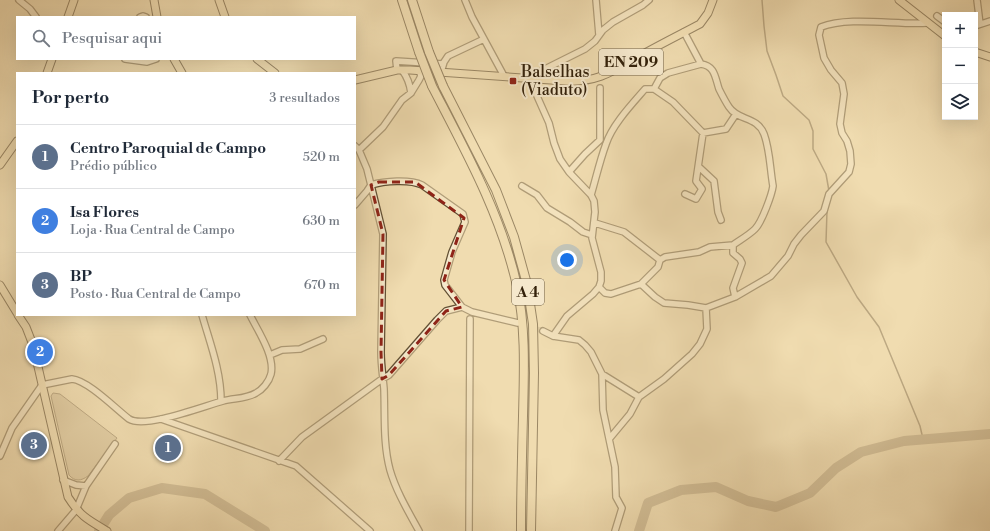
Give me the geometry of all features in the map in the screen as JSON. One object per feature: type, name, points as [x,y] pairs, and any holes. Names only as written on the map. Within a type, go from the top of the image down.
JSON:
[{"type":"highway","name":"A 4","points":[[402,0],[432,86],[486,194],[504,240],[517,286],[522,322],[524,377],[521,531]]},
{"type":"highway","name":"A 4","points":[[412,0],[428,52],[443,86],[496,190],[514,237],[527,284],[533,324],[534,372],[531,531]]},
{"type":"main road","points":[[68,16],[74,0]]},
{"type":"main road","points":[[154,0],[157,16]]},
{"type":"main road","points":[[219,0],[225,16]]},
{"type":"main road","name":"EN 209","points":[[356,80],[399,70],[419,70],[580,82],[599,78],[610,74],[700,24],[708,13],[713,0]]},
{"type":"main road","points":[[899,0],[942,34]]},
{"type":"main road","points":[[978,53],[990,57]]},
{"type":"main road","points":[[47,72],[52,60]]},
{"type":"main road","points":[[175,60],[181,72]]},
{"type":"main road","points":[[258,60],[274,72]]},
{"type":"main road","points":[[0,165],[16,142]]},
{"type":"main road","points":[[0,285],[16,311]]},
{"type":"main road","points":[[19,316],[26,327],[33,345],[68,497],[76,510],[88,520],[107,531]]},
{"type":"street","points":[[18,0],[30,9],[35,16]]},
{"type":"street","points":[[465,0],[472,17],[504,76]]},
{"type":"street","points":[[596,0],[599,35]]},
{"type":"street","points":[[977,0],[977,12]]},
{"type":"street","points":[[553,336],[567,316],[599,287],[601,272],[592,235],[595,223],[594,201],[591,195],[569,172],[560,159],[549,123],[529,78],[585,49],[613,22],[645,1]]},
{"type":"street","points":[[937,16],[942,20]]},
{"type":"street","points":[[978,25],[990,21]]},
{"type":"street","points":[[641,284],[664,303],[688,304],[706,308],[735,297],[771,276],[788,256],[794,244],[801,235],[824,211],[829,194],[849,172],[851,164],[850,151],[847,141],[842,133],[840,124],[844,94],[842,83],[831,70],[824,58],[820,35],[822,27],[829,24],[846,22],[927,23]]},
{"type":"street","points":[[684,32],[701,64]]},
{"type":"street","points":[[441,72],[443,64],[448,56],[484,39]]},
{"type":"street","points":[[132,60],[147,62],[153,60]]},
{"type":"street","points":[[410,93],[410,85],[407,77],[399,70],[396,61],[443,64]]},
{"type":"street","points":[[599,287],[605,293],[611,294],[641,284],[658,267],[660,260],[665,257],[699,252],[714,246],[733,246],[759,224],[772,192],[773,186],[768,147],[764,134],[759,126],[754,122],[733,113],[723,97],[717,78],[708,65],[701,64],[668,73],[660,78],[654,89]]},
{"type":"street","points":[[419,70],[421,76],[419,80],[410,93],[402,100],[383,127],[357,148],[367,170],[383,234],[381,352],[385,435],[389,468],[396,489],[419,531]]},
{"type":"street","points":[[591,195],[603,142],[600,88]]},
{"type":"street","points":[[569,172],[585,154],[603,142],[645,89],[654,89],[673,102],[703,133]]},
{"type":"street","points":[[703,133],[726,129],[736,114]]},
{"type":"street","points":[[685,194],[696,198],[702,189],[696,181],[703,133]]},
{"type":"street","points":[[699,168],[714,180],[718,212],[721,220]]},
{"type":"street","points":[[356,204],[371,184],[380,182],[415,182],[422,185],[463,214],[465,222],[452,252],[444,280],[445,285],[462,307],[472,312],[518,323]]},
{"type":"street","points":[[522,186],[537,195],[547,208],[584,232],[592,235]]},
{"type":"street","points":[[595,223],[624,232],[660,260]]},
{"type":"street","points":[[733,246],[733,253],[742,263],[733,288],[735,297]]},
{"type":"street","points":[[279,461],[302,437],[389,375],[446,311],[462,307]]},
{"type":"street","points":[[610,438],[630,414],[639,397],[664,379],[692,354],[700,344],[707,329],[706,308]]},
{"type":"street","points":[[202,316],[221,384],[221,401]]},
{"type":"street","points":[[0,456],[12,428],[42,385],[77,379],[132,421],[161,419],[221,401],[247,397],[258,392],[266,384],[270,375],[271,364],[270,355],[250,316]]},
{"type":"street","points":[[469,531],[470,319]]},
{"type":"street","points":[[543,332],[553,336],[579,340],[586,345],[591,352],[602,374],[603,410],[615,466],[616,497],[622,508],[615,531]]},
{"type":"street","points":[[270,355],[282,350],[300,348],[323,339]]},
{"type":"street","points":[[602,374],[639,397]]},
{"type":"street","points":[[161,419],[296,466],[370,531]]},
{"type":"street","points":[[58,531],[76,510],[86,486],[115,444]]},
{"type":"street","points":[[64,480],[76,485],[86,486]]},
{"type":"highlighted area","points":[[379,182],[415,182],[464,218],[444,280],[462,307],[446,311],[389,375],[382,379],[381,352],[383,234],[371,185]]},
{"type":"shaded area","points":[[53,393],[60,394],[117,438],[88,476],[83,479],[76,480],[69,475],[51,396]]},
{"type":"waterway","points":[[762,0],[767,51],[783,96],[809,120],[813,131],[813,149],[826,174],[829,191]]},
{"type":"waterway","points":[[827,211],[826,242],[857,297],[879,327],[920,426],[923,439]]},
{"type":"waterway","points":[[639,531],[648,503],[681,490],[716,487],[748,501],[776,507],[810,493],[836,468],[861,452],[904,441],[990,434]]},
{"type":"waterway","points":[[99,531],[109,515],[129,498],[162,488],[205,494],[265,531]]},
{"type":"tunnel","points":[[520,324],[543,331]]},
{"type":"place","name":"Balselhas (Viaduto)","points":[[513,81]]},
{"type":"place","name":"Isa Flores","points":[[40,352]]},
{"type":"place","name":"BP","points":[[34,445]]},
{"type":"place","name":"Centro Paroquial de Campo","points":[[168,448]]}]
